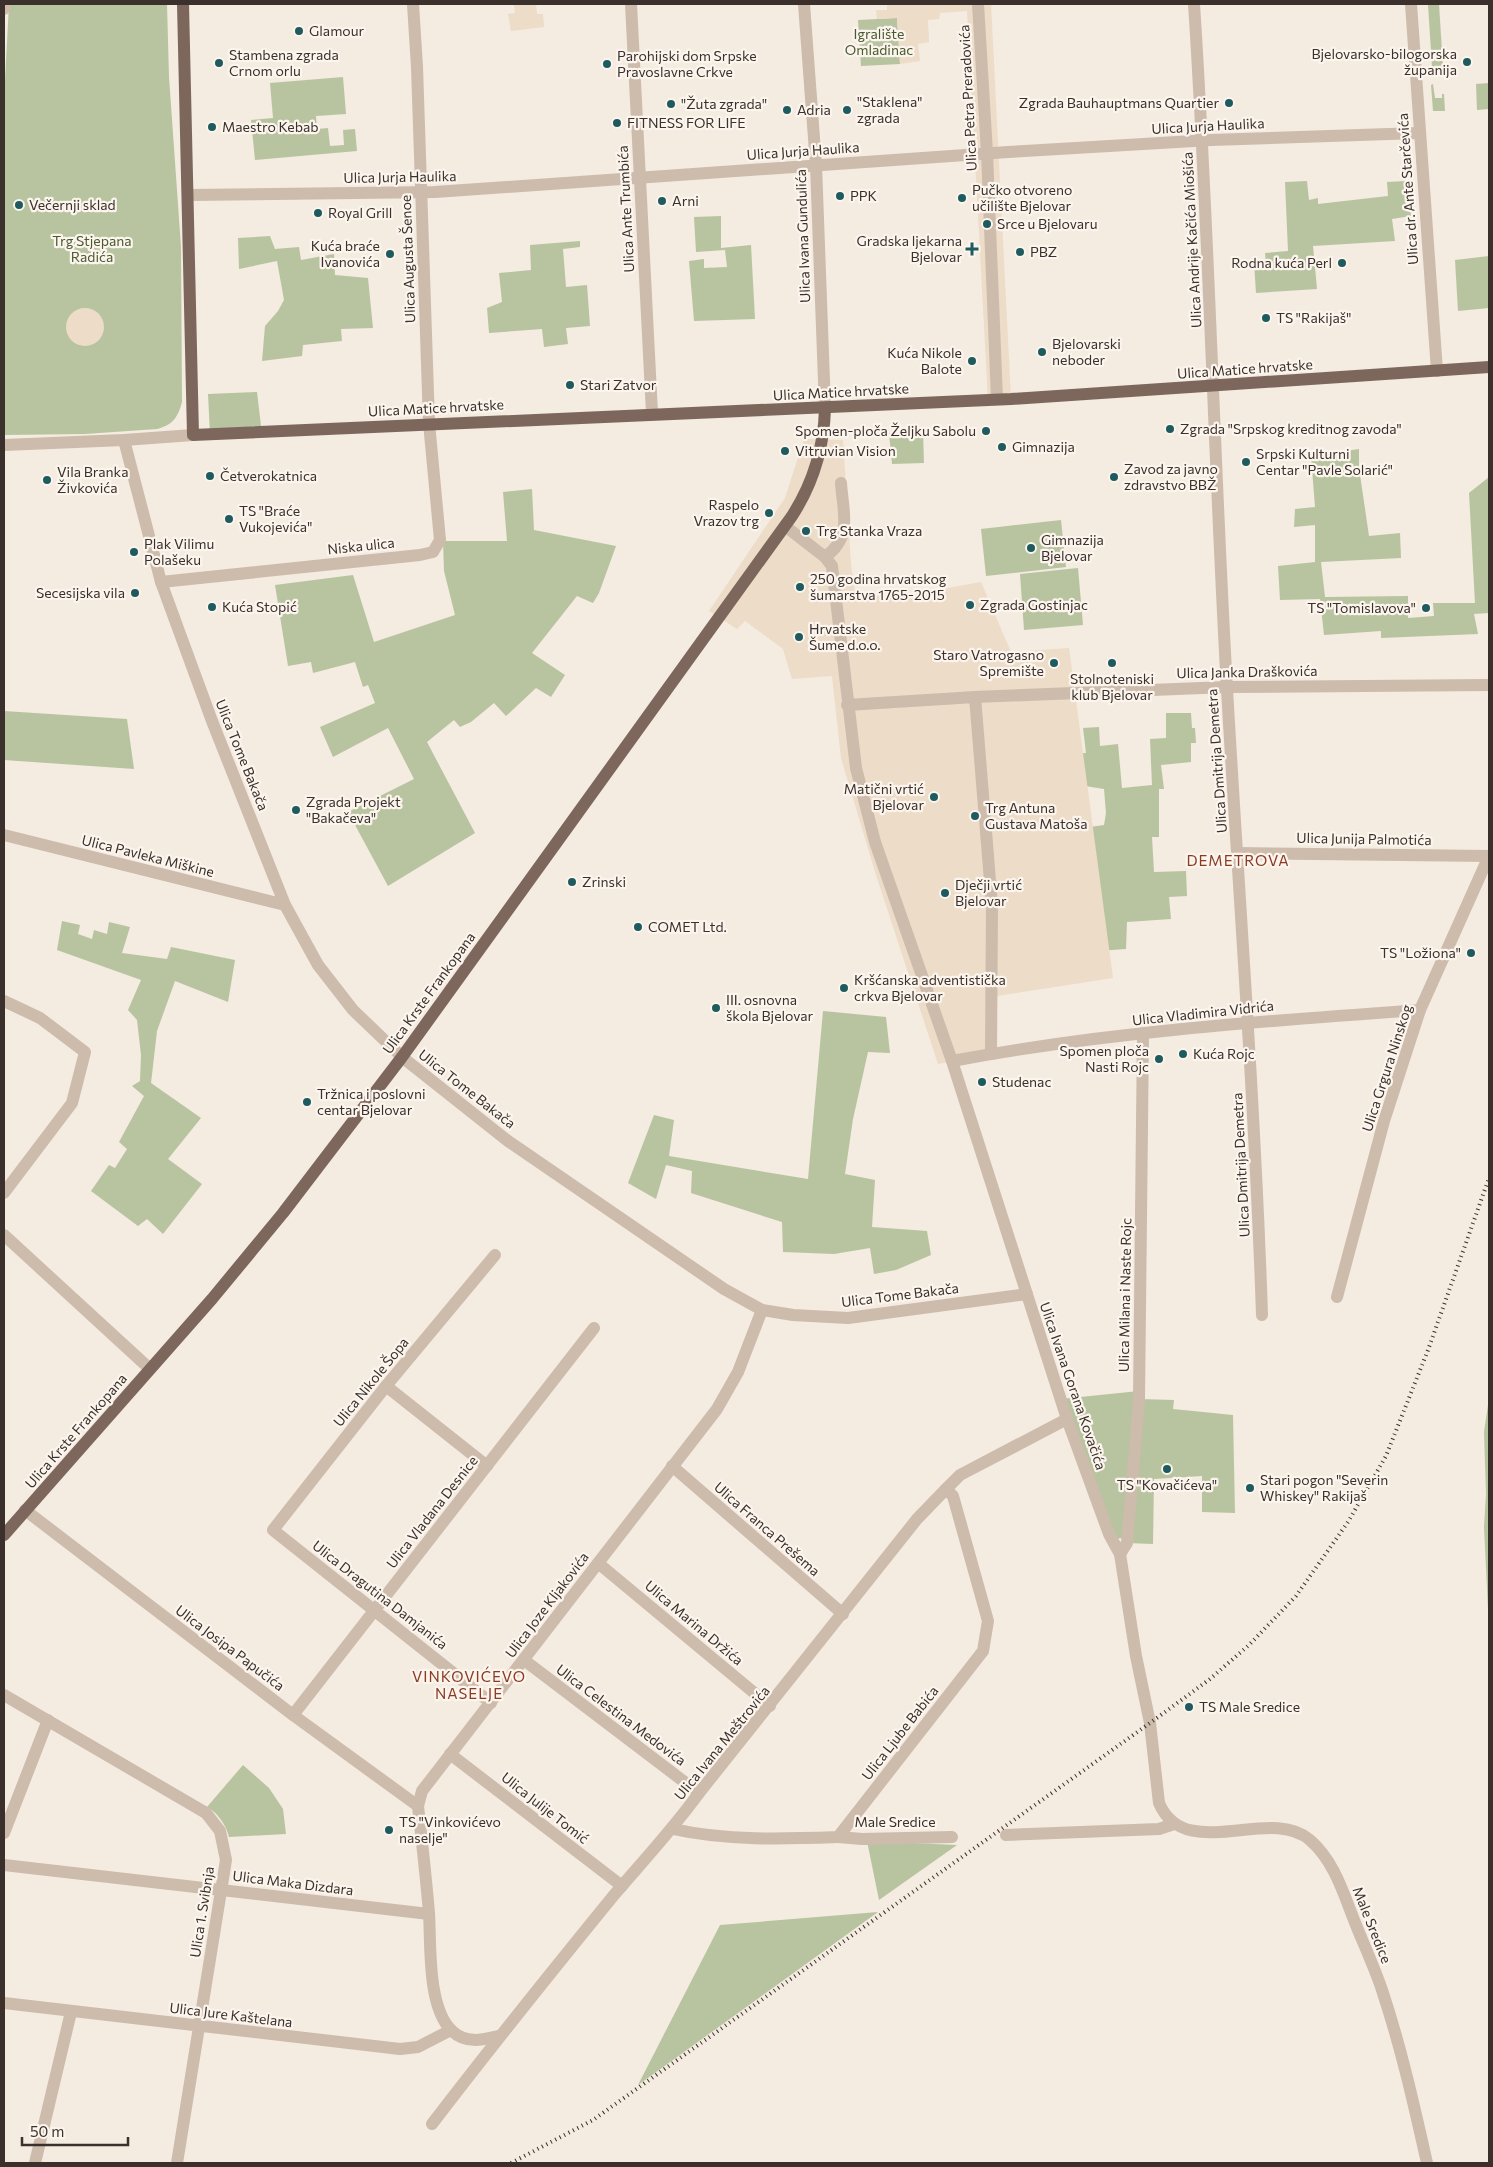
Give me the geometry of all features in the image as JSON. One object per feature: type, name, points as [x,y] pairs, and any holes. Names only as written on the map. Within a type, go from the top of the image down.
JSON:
[{"type":"main road","points":[[183,4],[189,196],[193,435]]},
{"type":"main road","name":"Ulica Matice hrvatske","points":[[193,435],[652,413],[825,408],[997,400],[1489,367]]},
{"type":"main road","points":[[785,526],[809,486],[817,467],[823,437],[825,408]]},
{"type":"main road","name":"Ulica Krste Frankopana","points":[[4,1535],[212,1299],[283,1213],[402,1058],[785,526]]},
{"type":"street","points":[[4,4],[4,9]]},
{"type":"street","name":"Ulica Augusta Šenoe","points":[[413,4],[418,67],[429,423]]},
{"type":"street","name":"Ulica Ante Trumbića","points":[[632,4],[652,413]]},
{"type":"street","name":"Ulica Ivana Gundulića","points":[[804,4],[816,165],[825,408]]},
{"type":"street","name":"Ulica Petra Preradovića","points":[[978,4],[987,153],[997,400]]},
{"type":"street","name":"Ulica Andrije Kačića Miošića","points":[[1194,4],[1203,140],[1214,386]]},
{"type":"street","name":"Ulica dr. Ante Starčevića","points":[[1411,4],[1437,371]]},
{"type":"street","name":"Ulica Jurja Haulika","points":[[189,196],[421,192],[1203,140],[1419,132]]},
{"type":"street","name":"Ulica Dmitrija Demetra","points":[[1214,386],[1227,687],[1257,1165],[1262,1315]]},
{"type":"street","name":"Niska ulica","points":[[160,582],[433,552],[440,540],[429,423]]},
{"type":"street","points":[[4,446],[193,435]]},
{"type":"street","name":"Ulica Tome Bakača","points":[[124,440],[160,582],[212,721],[286,905],[318,965],[353,1010],[402,1058],[508,1141],[724,1289],[762,1310],[792,1315],[848,1318],[1027,1294]]},
{"type":"street","points":[[825,557],[836,549],[845,531],[841,483]]},
{"type":"street","points":[[785,526],[825,557],[832,566],[847,705],[856,768],[874,842],[952,1061],[991,1054],[992,905],[975,697],[847,705]]},
{"type":"street","name":"Ulica Janka Draškovića","points":[[975,697],[1227,687],[1489,685]]},
{"type":"street","name":"Ulica Pavleka Miškine","points":[[4,835],[286,905]]},
{"type":"street","name":"Ulica Junija Palmotića","points":[[1238,853],[1489,856]]},
{"type":"street","name":"Ulica Grgura Ninskog","points":[[1337,1297],[1384,1121],[1420,1010],[1489,856]]},
{"type":"street","points":[[4,1001],[40,1018],[84,1052],[72,1103],[4,1194]]},
{"type":"street","name":"Ulica Vladimira Vidrića","points":[[991,1054],[1143,1033],[1248,1022],[1420,1010]]},
{"type":"street","name":"Ulica Milana i Naste Rojc","points":[[1120,1554],[1127,1543],[1139,1399],[1143,1033]]},
{"type":"street","name":"Ulica Ivana Gorana Kovačića","points":[[952,1061],[1067,1419],[1109,1534],[1120,1554],[1136,1656],[1150,1723],[1159,1803],[1164,1815],[1174,1824]]},
{"type":"street","points":[[4,1236],[150,1369]]},
{"type":"street","name":"Ulica Nikole Šopa","points":[[273,1530],[386,1386],[494,1255]]},
{"type":"street","name":"Ulica Joze Kljakovića","points":[[451,2030],[439,2007],[432,1978],[429,1914],[418,1806],[422,1790],[491,1703],[722,1400],[738,1372],[762,1310]]},
{"type":"street","name":"Ulica Vladana Desnice","points":[[293,1716],[594,1328]]},
{"type":"street","points":[[386,1386],[487,1466]]},
{"type":"street","name":"Ulica Ivana Meštrovića","points":[[432,2124],[499,2036],[622,1886],[673,1829],[699,1793],[917,1519],[960,1475],[1067,1419]]},
{"type":"street","name":"Ulica Franca Prešema","points":[[672,1466],[843,1614]]},
{"type":"street","name":"Ulica Ljube Babića","points":[[838,1837],[984,1651],[988,1622],[953,1496],[946,1490]]},
{"type":"street","name":"Ulica Josipa Papučića","points":[[25,1510],[293,1716],[418,1806]]},
{"type":"street","name":"Ulica Dragutina Damjanića","points":[[273,1530],[491,1703]]},
{"type":"street","name":"Ulica Marina Držića","points":[[598,1563],[770,1706]]},
{"type":"street","name":"Ulica Celestina Medovića","points":[[524,1660],[699,1793]]},
{"type":"street","name":"Ulica 1. Svibnja","points":[[4,1695],[206,1813],[220,1831],[226,1860],[177,2163]]},
{"type":"street","points":[[4,1833],[48,1720]]},
{"type":"street","name":"Ulica Julije Tomić","points":[[450,1754],[622,1886]]},
{"type":"street","points":[[1006,1835],[1159,1829],[1174,1824]]},
{"type":"street","name":"Male Sredice","points":[[1174,1824],[1195,1832],[1288,1829],[1310,1840],[1333,1869],[1382,1990],[1410,2086],[1427,2163]]},
{"type":"street","points":[[673,1829],[699,1835],[777,1839],[838,1837]]},
{"type":"street","name":"Male Sredice","points":[[838,1837],[862,1839],[952,1837]]},
{"type":"street","name":"Ulica Maka Dizdara","points":[[4,1865],[429,1914]]},
{"type":"street","name":"Ulica Jure Kaštelana","points":[[4,2003],[400,2050],[418,2047],[451,2030]]},
{"type":"street","points":[[35,2163],[71,2012]]},
{"type":"street","points":[[451,2030],[461,2037],[473,2041],[499,2036]]},
{"type":"green space","name":"Trg Stjepana Radića","points":[[9,4],[167,4],[169,77],[181,247],[182,402],[174,420],[163,427],[85,434],[4,435],[4,99]]},
{"type":"green space","points":[[1428,4],[1439,4],[1443,67],[1432,67]]},
{"type":"green space","name":"Igralište Omladinac","points":[[897,18],[900,64],[861,66],[858,20]]},
{"type":"green space","points":[[343,77],[346,114],[316,116],[317,129],[328,128],[330,146],[344,145],[343,130],[355,129],[357,151],[255,160],[251,120],[273,118],[270,83]]},
{"type":"green space","points":[[1489,83],[1489,109],[1477,110],[1476,84]]},
{"type":"green space","points":[[1433,84],[1435,98],[1442,98],[1442,94],[1444,94],[1445,111],[1433,111],[1431,85]]},
{"type":"green space","points":[[1307,181],[1309,200],[1318,198],[1318,204],[1388,196],[1387,182],[1407,181],[1411,216],[1392,219],[1395,241],[1313,246],[1317,289],[1256,293],[1254,262],[1266,262],[1265,253],[1288,251],[1285,182]]},
{"type":"green space","points":[[721,216],[721,248],[751,245],[755,319],[694,321],[689,261],[704,259],[704,268],[727,267],[725,250],[696,252],[694,217]]},
{"type":"green space","points":[[270,236],[275,249],[299,247],[301,260],[334,254],[335,275],[368,278],[373,328],[341,329],[342,341],[303,345],[302,356],[262,361],[265,326],[278,311],[284,300],[277,261],[239,269],[238,238]]},
{"type":"green space","points":[[580,241],[580,247],[563,249],[566,287],[587,285],[590,326],[566,328],[568,344],[544,347],[542,329],[489,333],[487,308],[502,302],[499,273],[531,270],[530,245]]},
{"type":"green space","points":[[1489,256],[1489,308],[1458,311],[1455,260]]},
{"type":"green space","points":[[257,392],[261,426],[210,434],[208,394]]},
{"type":"green space","points":[[889,433],[923,433],[924,463],[892,464]]},
{"type":"green space","points":[[1359,449],[1359,468],[1369,536],[1400,533],[1401,558],[1321,562],[1325,597],[1408,596],[1408,618],[1434,616],[1433,603],[1475,603],[1469,493],[1489,477],[1489,613],[1474,614],[1478,634],[1381,638],[1381,631],[1324,635],[1320,599],[1280,600],[1278,566],[1315,562],[1315,525],[1294,527],[1295,509],[1315,507],[1311,456]]},
{"type":"green space","points":[[532,489],[534,530],[616,546],[599,593],[593,603],[577,596],[532,653],[565,675],[551,697],[536,688],[506,716],[494,703],[471,722],[460,727],[454,720],[427,742],[475,833],[388,886],[348,812],[414,779],[388,728],[333,757],[320,727],[375,703],[368,685],[363,687],[355,662],[313,673],[311,662],[288,666],[275,585],[353,575],[374,642],[455,615],[444,571],[443,541],[507,541],[503,492]]},
{"type":"green space","points":[[1061,520],[1066,567],[986,576],[981,529]]},
{"type":"green space","points":[[1078,568],[1083,625],[1024,630],[1020,574]]},
{"type":"green space","points":[[4,711],[127,719],[134,769],[4,760]]},
{"type":"green space","points":[[1166,713],[1191,713],[1196,743],[1191,743],[1191,762],[1161,765],[1164,789],[1159,789],[1159,837],[1152,837],[1154,872],[1186,871],[1187,896],[1169,897],[1171,919],[1127,922],[1126,949],[1098,951],[1083,828],[1104,825],[1106,813],[1104,789],[1085,786],[1019,757],[1086,753],[1083,728],[1099,727],[1100,746],[1118,744],[1122,788],[1152,785],[1150,739],[1166,738]]},
{"type":"green space","points":[[62,921],[80,925],[78,934],[92,939],[94,930],[107,934],[109,922],[130,927],[122,953],[167,959],[171,947],[235,960],[228,1002],[175,981],[157,1031],[151,1083],[201,1118],[168,1159],[202,1184],[163,1234],[147,1219],[138,1226],[91,1191],[109,1165],[115,1168],[127,1149],[119,1142],[144,1096],[132,1086],[140,1081],[141,1055],[137,1020],[128,1010],[141,980],[57,950]]},
{"type":"green space","points":[[823,1011],[886,1017],[890,1053],[868,1052],[853,1119],[845,1174],[875,1180],[872,1227],[927,1231],[931,1255],[896,1270],[874,1274],[870,1248],[834,1254],[783,1252],[782,1222],[691,1193],[692,1171],[666,1165],[656,1199],[628,1183],[654,1115],[674,1120],[669,1156],[808,1179]]},
{"type":"green space","points":[[1139,1391],[1139,1399],[1174,1400],[1173,1409],[1233,1415],[1235,1513],[1202,1512],[1202,1476],[1154,1479],[1153,1544],[1127,1543],[1122,1538],[1115,1539],[1061,1399]]},
{"type":"green space","points":[[1489,1398],[1489,1630],[1484,1527],[1486,1494],[1484,1432]]},
{"type":"green space","points":[[243,1765],[269,1788],[283,1809],[286,1834],[229,1837],[221,1820],[207,1807]]},
{"type":"green space","points":[[867,1841],[957,1845],[879,1900]]},
{"type":"green space","points":[[878,1912],[659,2070],[638,2085],[720,1925]]},
{"type":"shaded area","points":[[514,4],[536,4],[537,14],[543,14],[544,27],[511,31],[508,14],[515,13]]},
{"type":"shaded area","points":[[887,4],[991,4],[1011,399],[988,400],[967,11],[940,13],[939,19],[928,20],[929,42],[918,44],[920,61],[900,64],[897,18],[877,19],[876,10],[887,10]]},
{"type":"shaded area","points":[[85,308],[98,314],[104,327],[98,340],[85,346],[72,340],[66,327],[72,314]]},
{"type":"shaded area","name":"Trg Antuna Gustava Matoša","points":[[804,439],[843,440],[851,564],[855,593],[859,597],[926,592],[981,582],[1011,652],[1069,648],[1113,978],[991,997],[991,1054],[938,1064],[876,875],[841,758],[832,676],[792,679],[783,649],[745,621],[737,629],[709,611],[785,498]]},
{"type":"railway","points":[[511,2163],[593,2120],[1150,1723],[1210,1679],[1249,1645],[1296,1596],[1348,1522],[1386,1456],[1428,1350],[1489,1178]]},
{"type":"place","name":"Glamour","points":[[299,31]]},
{"type":"place","name":"Bjelovarsko-bilogorska županija","points":[[1467,62]]},
{"type":"place","name":"Stambena zgrada Crnom orlu","points":[[219,63]]},
{"type":"place","name":"Parohijski dom Srpske Pravoslavne Crkve","points":[[607,64]]},
{"type":"place","name":"Zgrada Bauhauptmans Quartier","points":[[1229,103]]},
{"type":"place","name":"\"Žuta zgrada\"","points":[[671,104]]},
{"type":"place","name":"Adria","points":[[787,110]]},
{"type":"place","name":"\"Staklena\" zgrada","points":[[847,110]]},
{"type":"place","name":"FITNESS FOR LIFE","points":[[617,123]]},
{"type":"place","name":"Maestro Kebab","points":[[212,127]]},
{"type":"place","name":"PPK","points":[[840,196]]},
{"type":"place","name":"Pučko otvoreno učilište Bjelovar","points":[[962,198]]},
{"type":"place","name":"Arni","points":[[662,201]]},
{"type":"place","name":"Večernji sklad","points":[[19,205]]},
{"type":"place","name":"Royal Grill","points":[[318,213]]},
{"type":"place","name":"Srce u Bjelovaru","points":[[987,224]]},
{"type":"place","name":"Gradska ljekarna Bjelovar","points":[[972,249]]},
{"type":"place","name":"PBZ","points":[[1020,252]]},
{"type":"place","name":"Kuća braće Ivanovića","points":[[390,254]]},
{"type":"place","name":"Rodna kuća Perl","points":[[1342,263]]},
{"type":"place","name":"TS \"Rakijaš\"","points":[[1266,318]]},
{"type":"place","name":"Bjelovarski neboder","points":[[1042,352]]},
{"type":"place","name":"Kuća Nikole Balote","points":[[972,361]]},
{"type":"place","name":"Stari Zatvor","points":[[570,385]]},
{"type":"place","name":"Zgrada \"Srpskog kreditnog zavoda\"","points":[[1170,429]]},
{"type":"place","name":"Spomen-ploča Željku Sabolu","points":[[986,431]]},
{"type":"place","name":"Gimnazija","points":[[1002,447]]},
{"type":"place","name":"Vitruvian Vision","points":[[785,451]]},
{"type":"place","name":"Srpski Kulturni Centar \"Pavle Solarić\"","points":[[1246,462]]},
{"type":"place","name":"Četverokatnica","points":[[210,476]]},
{"type":"place","name":"Zavod za javno zdravstvo BBŽ","points":[[1114,477]]},
{"type":"place","name":"Vila Branka Živkovića","points":[[47,480]]},
{"type":"place","name":"Raspelo Vrazov trg","points":[[769,513]]},
{"type":"place","name":"TS \"Braće Vukojevića\"","points":[[229,519]]},
{"type":"place","name":"Trg Stanka Vraza","points":[[806,531]]},
{"type":"place","name":"Gimnazija Bjelovar","points":[[1031,548]]},
{"type":"place","name":"Plak Vilimu Polašeku","points":[[134,552]]},
{"type":"place","name":"250 godina hrvatskog šumarstva 1765-2015","points":[[800,587]]},
{"type":"place","name":"Secesijska vila","points":[[135,593]]},
{"type":"place","name":"Zgrada Gostinjac","points":[[970,605]]},
{"type":"place","name":"Kuća Stopić","points":[[212,607]]},
{"type":"place","name":"TS \"Tomislavova\"","points":[[1426,608]]},
{"type":"place","name":"Hrvatske Šume d.o.o.","points":[[799,637]]},
{"type":"place","name":"Staro Vatrogasno Spremište","points":[[1054,663]]},
{"type":"place","name":"Stolnoteniski klub Bjelovar","points":[[1112,663]]},
{"type":"place","name":"Matični vrtić Bjelovar","points":[[934,797]]},
{"type":"place","name":"Zgrada Projekt \"Bakačeva\"","points":[[296,810]]},
{"type":"place","name":"Trg Antuna Gustava Matoša","points":[[975,816]]},
{"type":"place","name":"Zrinski","points":[[572,882]]},
{"type":"place","name":"Dječji vrtić Bjelovar","points":[[945,893]]},
{"type":"place","name":"COMET Ltd.","points":[[638,927]]},
{"type":"place","name":"TS \"Ložiona\"","points":[[1471,953]]},
{"type":"place","name":"Kršćanska adventistička crkva Bjelovar","points":[[844,988]]},
{"type":"place","name":"III. osnovna škola Bjelovar","points":[[716,1008]]},
{"type":"place","name":"Kuća Rojc","points":[[1183,1054]]},
{"type":"place","name":"Spomen ploča Nasti Rojc","points":[[1159,1059]]},
{"type":"place","name":"Studenac","points":[[982,1082]]},
{"type":"place","name":"Tržnica i poslovni centar Bjelovar","points":[[307,1102]]},
{"type":"place","name":"TS \"Kovačićeva\"","points":[[1167,1469]]},
{"type":"place","name":"Stari pogon \"Severin Whiskey\" Rakijaš","points":[[1250,1488]]},
{"type":"place","name":"TS Male Sredice","points":[[1189,1707]]},
{"type":"place","name":"TS \"Vinkovićevo naselje\"","points":[[389,1830]]},
{"type":"district","name":"DEMETROVA","points":[[1238,861]]},
{"type":"district","name":"VINKOVIĆEVO NASELJE","points":[[469,1686]]}]
